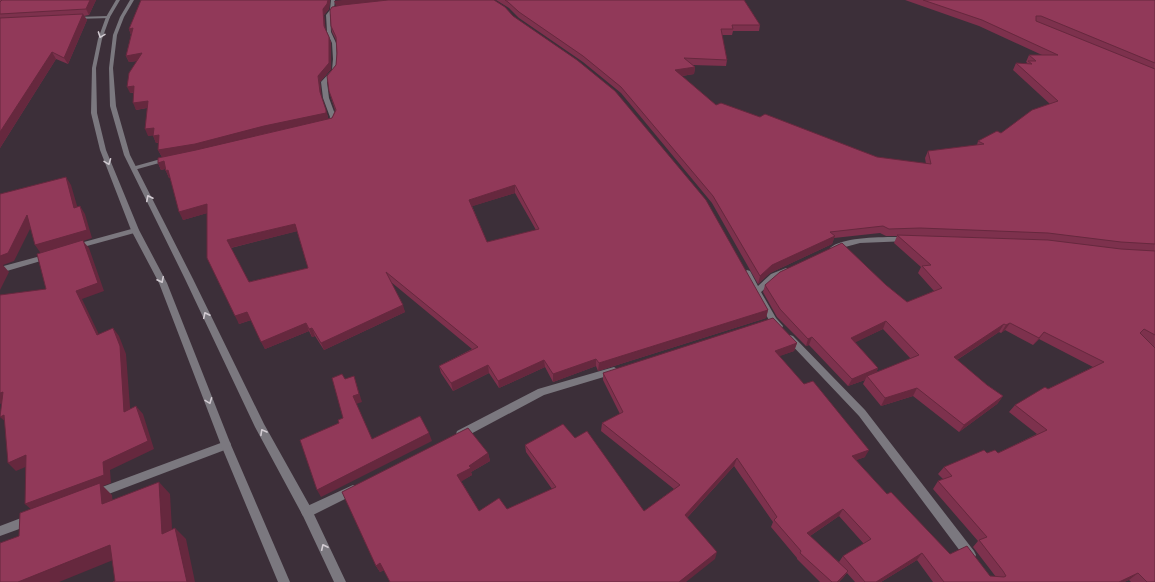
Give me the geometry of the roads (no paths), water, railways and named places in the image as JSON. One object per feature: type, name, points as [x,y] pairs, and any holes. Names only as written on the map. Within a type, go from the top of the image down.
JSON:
[{"type":"street","points":[[118,0],[108,17],[100,39],[94,68],[94,113],[103,150],[135,230],[163,283],[226,444],[284,582]]},
{"type":"street","points":[[132,0],[122,17],[115,35],[111,68],[113,106],[119,131],[134,168],[260,427],[307,512],[340,582]]},
{"type":"street","points":[[319,126],[332,122],[333,117],[326,98],[324,82],[334,70],[334,43],[329,32],[328,15],[332,10],[333,0]]},
{"type":"street","points":[[332,10],[343,8]]},
{"type":"street","points":[[72,18],[108,17]]},
{"type":"street","points":[[134,168],[154,162],[177,158]]},
{"type":"street","points":[[67,250],[135,230]]},
{"type":"street","points":[[828,251],[841,245],[869,240],[916,239]]},
{"type":"street","points":[[0,270],[52,254]]},
{"type":"street","points":[[742,265],[757,291],[769,321],[862,413],[976,562]]},
{"type":"street","points":[[757,291],[774,276],[795,267]]},
{"type":"street","points":[[452,439],[541,392],[626,367]]},
{"type":"street","points":[[88,497],[226,444]]},
{"type":"street","points":[[307,512],[362,485]]},
{"type":"street","points":[[0,531],[36,517]]}]
